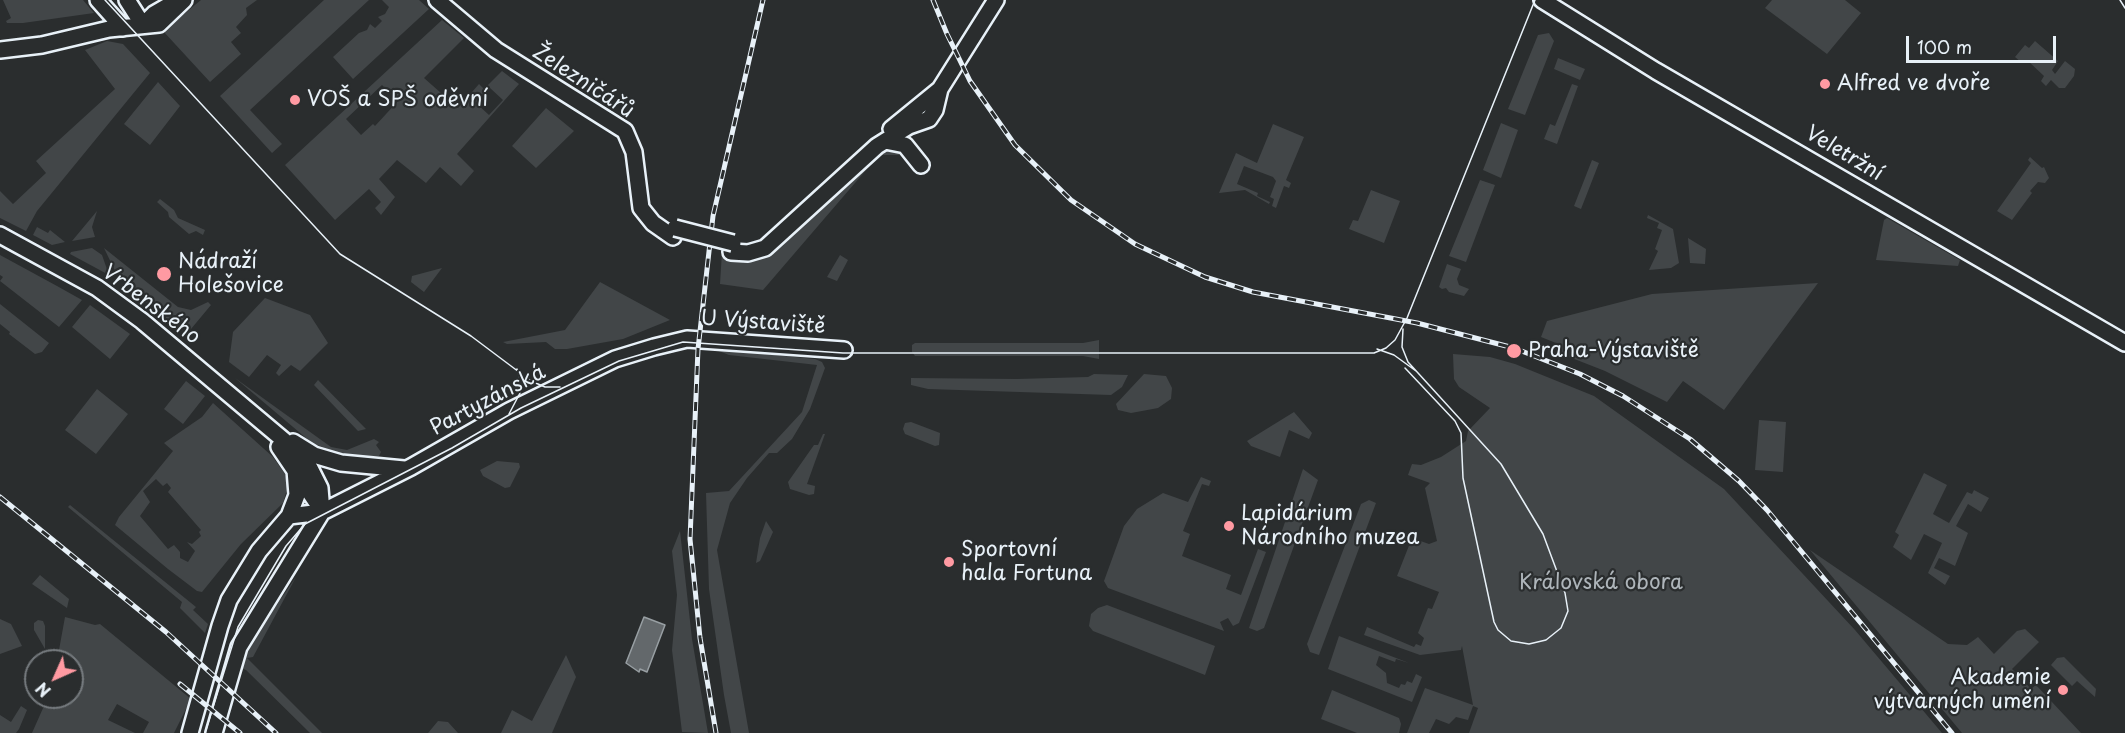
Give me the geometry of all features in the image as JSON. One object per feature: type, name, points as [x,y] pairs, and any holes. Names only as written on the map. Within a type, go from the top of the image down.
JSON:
[{"type":"main road","points":[[98,0],[123,28]]},
{"type":"main road","points":[[127,0],[143,25]]},
{"type":"main road","points":[[143,25],[154,14],[178,0]]},
{"type":"main road","points":[[0,50],[42,45],[164,21],[184,0]]},
{"type":"main road","name":"Železničářů","points":[[437,0],[496,50],[625,131],[634,152],[641,208],[645,216],[669,231],[732,248],[755,251],[768,245],[881,143],[897,123],[940,89]]},
{"type":"main road","points":[[940,89],[996,0]]},
{"type":"main road","name":"Veletržní","points":[[1542,0],[1656,71],[2125,343]]},
{"type":"main road","name":"Železničářů","points":[[881,143],[909,126],[929,119],[935,110],[940,89]]},
{"type":"main road","points":[[881,143],[905,145],[921,165]]},
{"type":"main road","name":"Vrbenského","points":[[0,235],[64,269],[121,305],[293,448],[310,468],[322,494],[322,512]]},
{"type":"main road","name":"U Výstaviště","points":[[678,340],[715,340],[844,350]]},
{"type":"main road","name":"Partyzánská","points":[[289,516],[322,512],[405,470],[509,411],[615,359],[678,340]]},
{"type":"main road","name":"Vrbenského","points":[[264,426],[294,467],[322,512]]},
{"type":"main road","name":"Vrbenského","points":[[264,426],[314,454],[341,463],[405,470]]},
{"type":"main road","points":[[190,733],[229,600],[254,558],[289,516],[297,495],[294,467]]},
{"type":"main road","points":[[214,733],[239,647],[322,512]]},
{"type":"green space","points":[[3,0],[83,0],[94,13],[23,23],[7,23],[6,21],[11,18]]},
{"type":"green space","points":[[201,0],[257,0],[246,8],[247,15],[236,27],[241,33],[231,42],[241,54],[210,82],[163,31]]},
{"type":"green space","points":[[324,0],[369,0],[250,110],[282,144],[272,153],[220,96]]},
{"type":"green space","points":[[382,0],[419,0],[429,9],[353,79],[333,57],[359,33],[367,30],[370,24],[375,28],[382,21],[378,17],[385,14],[389,7]]},
{"type":"green space","points":[[1772,0],[1845,0],[1861,13],[1827,54],[1765,8]]},
{"type":"green space","points":[[442,20],[464,38],[424,78],[458,108],[479,84],[484,89],[502,71],[519,84],[457,154],[474,171],[461,186],[440,167],[426,183],[397,160],[379,179],[395,197],[381,215],[375,208],[381,202],[369,189],[335,220],[285,165]],"holes":[[[382,85],[398,101],[375,126],[373,124],[361,135],[346,119]],[[490,88],[503,100],[489,115],[476,103]]]},
{"type":"green space","points":[[1549,33],[1554,41],[1525,115],[1508,109],[1538,35]]},
{"type":"green space","points":[[107,41],[123,44],[150,73],[37,211],[26,231],[0,218],[0,191],[13,204],[46,173],[36,161],[115,89],[85,50]]},
{"type":"green space","points":[[2035,41],[2058,61],[2052,70],[2055,74],[2065,61],[2075,69],[2074,76],[2065,88],[2059,88],[2051,80],[2046,86],[2041,81],[2044,76],[2027,60],[2022,63],[2015,57],[2025,45],[2029,48]]},
{"type":"green space","points":[[1558,58],[1585,69],[1580,80],[1554,69]]},
{"type":"green space","points":[[158,82],[180,106],[150,145],[124,124]]},
{"type":"green space","points":[[1572,84],[1578,86],[1557,144],[1544,139],[1550,124],[1555,126]]},
{"type":"green space","points":[[546,108],[574,131],[536,168],[512,146]]},
{"type":"green space","points":[[1501,123],[1518,130],[1501,178],[1483,170]]},
{"type":"green space","points":[[1273,124],[1304,137],[1286,180],[1291,183],[1289,188],[1284,186],[1276,208],[1272,206],[1274,199],[1270,197],[1276,181],[1273,177],[1244,166],[1237,184],[1258,193],[1257,196],[1270,202],[1269,204],[1245,190],[1219,193],[1236,153],[1257,163]]},
{"type":"green space","points":[[897,147],[904,155],[879,155],[763,290],[720,284],[722,252],[750,261],[770,255],[882,149]]},
{"type":"green space","points":[[2030,157],[2042,168],[2044,167],[2049,178],[2045,183],[2038,182],[2030,191],[2032,193],[2012,220],[1997,211],[2031,163],[2028,160]]},
{"type":"green space","points":[[1592,160],[1599,163],[1581,209],[1574,206]]},
{"type":"green space","points":[[1480,180],[1495,185],[1466,262],[1449,256]]},
{"type":"green space","points":[[1371,190],[1400,201],[1384,243],[1349,229],[1353,220],[1358,221]]},
{"type":"green space","points":[[160,199],[174,210],[178,218],[205,230],[203,235],[196,231],[189,234],[169,217],[168,212],[157,202]]},
{"type":"green space","points":[[97,211],[92,227],[95,237],[72,241]]},
{"type":"green space","points":[[1648,215],[1673,229],[1679,263],[1671,268],[1649,270],[1658,251],[1655,249],[1662,230],[1657,228],[1659,223],[1647,218]]},
{"type":"green space","points":[[1887,218],[1960,260],[1958,266],[1876,260],[1884,220]]},
{"type":"green space","points":[[37,227],[48,233],[50,230],[65,242],[52,245],[33,235]]},
{"type":"green space","points":[[1688,238],[1706,249],[1705,264],[1690,263]]},
{"type":"green space","points":[[92,248],[102,255],[109,275],[70,254]]},
{"type":"green space","points":[[104,248],[178,307],[191,310],[208,302],[211,305],[186,335],[130,290],[133,285],[116,273]]},
{"type":"green space","points":[[0,255],[82,300],[59,327],[0,281],[3,277],[0,275]]},
{"type":"green space","points":[[840,255],[848,260],[837,281],[827,277]]},
{"type":"green space","points":[[1447,264],[1461,269],[1457,279],[1459,285],[1469,289],[1464,296],[1439,287]]},
{"type":"green space","points":[[442,268],[424,292],[411,282],[412,276]]},
{"type":"green space","points":[[600,282],[670,320],[623,339],[567,349],[555,349],[546,342],[507,344],[503,342],[565,330]]},
{"type":"green space","points":[[1818,283],[1724,410],[1683,381],[1667,402],[1605,371],[1559,353],[1561,345],[1541,337],[1547,321],[1652,294]]},
{"type":"green space","points":[[265,298],[310,315],[328,343],[300,371],[291,365],[279,376],[276,373],[281,365],[267,355],[249,377],[229,362],[233,332]]},
{"type":"green space","points":[[0,304],[49,343],[42,352],[35,354],[0,324]]},
{"type":"green space","points":[[90,305],[130,334],[110,359],[72,327]]},
{"type":"green space","points":[[1099,340],[1099,359],[1083,356],[915,356],[912,352],[912,345],[915,343],[1083,343]]},
{"type":"green space","points":[[714,349],[815,359],[822,362],[825,368],[810,409],[792,439],[777,453],[769,453],[747,478],[730,503],[717,550],[749,733],[731,733],[724,695],[709,589],[706,493],[729,491],[802,412],[817,365],[729,355]]},
{"type":"green space","name":"Královská obora","points":[[1453,354],[1490,357],[1515,364],[1594,396],[1724,489],[1855,630],[1942,733],[1469,733],[1478,708],[1473,706],[1468,720],[1456,717],[1449,724],[1436,719],[1429,733],[1407,733],[1425,688],[1473,705],[1462,646],[1461,650],[1420,655],[1364,635],[1367,627],[1414,647],[1416,644],[1421,646],[1424,638],[1418,633],[1428,608],[1432,609],[1439,592],[1397,576],[1412,538],[1429,544],[1437,541],[1425,488],[1430,483],[1408,475],[1412,464],[1421,465],[1441,457],[1466,441],[1468,431],[1490,408],[1459,387],[1454,379]]},
{"type":"green space","points":[[1094,374],[1128,375],[1122,387],[1111,395],[928,389],[911,385],[911,378],[1017,379],[1088,377]]},
{"type":"green space","points":[[1144,374],[1166,376],[1172,388],[1171,399],[1158,408],[1131,413],[1118,410],[1116,404]]},
{"type":"green space","points":[[235,378],[331,447],[347,450],[374,439],[379,442],[376,445],[381,452],[379,456],[349,457],[312,443]]},
{"type":"green space","points":[[318,380],[366,429],[358,431],[314,385]]},
{"type":"green space","points":[[186,381],[205,396],[183,424],[164,409]]},
{"type":"green space","points":[[97,389],[128,414],[96,454],[65,430]]},
{"type":"green space","points":[[213,403],[273,457],[285,474],[288,486],[283,503],[241,544],[202,592],[197,591],[168,569],[115,525],[173,451],[164,443],[202,417]],"holes":[[[156,479],[163,486],[167,483],[171,488],[168,492],[201,530],[199,532],[201,536],[192,544],[187,542],[195,551],[188,562],[180,558],[180,552],[174,545],[168,549],[140,516],[150,502],[143,491]]]},
{"type":"green space","points":[[1294,412],[1312,433],[1309,439],[1289,430],[1280,457],[1251,446],[1247,441]]},
{"type":"green space","points":[[1759,420],[1786,422],[1783,472],[1755,470]]},
{"type":"green space","points":[[911,422],[940,433],[939,445],[935,446],[905,434],[903,429],[905,423]]},
{"type":"green space","points":[[825,434],[807,484],[815,486],[814,494],[809,495],[790,489],[788,482],[814,445],[818,445]]},
{"type":"green space","points":[[497,461],[519,463],[520,467],[510,487],[505,488],[483,476],[480,470]]},
{"type":"green space","points":[[1303,469],[1318,480],[1264,628],[1257,631],[1249,628]]},
{"type":"green space","points":[[1924,473],[1947,485],[1933,514],[1949,523],[1967,492],[1972,494],[1974,490],[1989,498],[1981,512],[1968,504],[1956,526],[1968,533],[1955,566],[1939,558],[1934,568],[1950,576],[1945,585],[1928,573],[1942,543],[1924,534],[1911,560],[1893,547],[1899,535],[1895,532]]},
{"type":"green space","points":[[1201,477],[1211,481],[1209,486],[1202,484],[1183,531],[1190,534],[1182,556],[1231,575],[1226,589],[1241,595],[1258,549],[1266,552],[1239,623],[1233,626],[1228,618],[1220,622],[1224,631],[1108,588],[1104,581],[1124,526],[1137,509],[1163,493],[1188,502]]},
{"type":"green space","points":[[1369,500],[1376,503],[1319,655],[1310,652],[1307,644],[1361,504]]},
{"type":"green space","points":[[70,505],[196,607],[193,610],[208,624],[205,633],[180,608],[182,602],[68,507]]},
{"type":"green space","points":[[766,521],[773,532],[760,561],[756,563],[760,538]]},
{"type":"green space","points":[[680,531],[692,639],[708,733],[682,732],[672,650],[677,595],[672,551]]},
{"type":"green space","points":[[1810,550],[1948,644],[1967,645],[1978,637],[1994,654],[2017,631],[2025,629],[2039,642],[2012,669],[2031,689],[2036,685],[2081,733],[1962,733]]},
{"type":"green space","points":[[40,575],[69,599],[67,608],[32,584]]},
{"type":"green space","points":[[296,577],[253,657],[247,658],[322,733],[310,733],[246,670],[241,668],[255,636]]},
{"type":"green space","points":[[1107,605],[1215,646],[1205,675],[1093,631],[1089,626],[1091,614]]},
{"type":"green space","points":[[65,617],[95,625],[100,624],[191,699],[174,733],[143,733],[149,722],[117,704],[108,720],[135,733],[32,733],[43,709],[84,709],[84,649],[59,649]]},
{"type":"green space","points":[[0,619],[11,624],[22,646],[0,654]]},
{"type":"green space","points":[[38,620],[43,621],[45,649],[34,630],[34,623]]},
{"type":"green space","points":[[1339,636],[1409,663],[1396,659],[1395,662],[1379,656],[1376,665],[1386,673],[1387,683],[1399,688],[1407,681],[1412,683],[1416,674],[1422,677],[1412,702],[1328,669]]},
{"type":"green space","points":[[566,655],[576,677],[552,733],[501,733],[512,710],[532,721]]},
{"type":"green space","points":[[2064,657],[2096,689],[2095,697],[2077,681],[2072,686],[2051,665],[2057,658]]},
{"type":"green space","points":[[1332,690],[1399,718],[1401,724],[1399,733],[1357,733],[1321,719]]},
{"type":"green space","points":[[21,706],[27,710],[16,733],[0,733],[0,715],[11,722]]},
{"type":"green space","points":[[438,721],[448,722],[458,733],[428,733]]},
{"type":"shaded area","points":[[644,617],[665,625],[647,672],[640,669],[639,672],[626,663]]},
{"type":"tram line","points":[[105,0],[340,254],[471,336],[531,381],[545,387],[560,387]]},
{"type":"tram line","points":[[205,733],[238,627],[286,546],[305,524],[452,448],[521,408],[619,361],[683,342],[843,353],[1374,353],[1386,348],[1395,340],[1407,318],[1535,0]]},
{"type":"tram line","points":[[2120,0],[2125,8]]},
{"type":"tram line","points":[[1403,329],[1402,347],[1408,362],[1501,464],[1543,534],[1565,593],[1568,611],[1561,628],[1546,640],[1529,644],[1511,641],[1498,630],[1494,622],[1463,478],[1461,433],[1455,421],[1405,368]]},
{"type":"tram line","points":[[1377,349],[1394,355],[1416,371]]},
{"type":"tram line","points":[[509,414],[520,393],[521,382],[517,369]]},
{"type":"railway","points":[[716,733],[700,638],[690,539],[698,349],[713,216],[763,0]]},
{"type":"railway","points":[[933,0],[970,81],[1015,145],[1071,200],[1135,244],[1205,277],[1253,292],[1417,323],[1514,348],[1580,374],[1623,396],[1690,439],[1739,481],[1767,510],[1952,733]]},
{"type":"railway","points":[[0,497],[166,632],[276,733]]},
{"type":"railway","points":[[180,684],[240,733]]},
{"type":"place","name":"Alfred ve dvoře","points":[[1825,84]]},
{"type":"place","name":"VOŠ a SPŠ oděvní","points":[[295,100]]},
{"type":"place","name":"Nádraží Holešovice","points":[[164,274]]},
{"type":"place","name":"Praha-Výstaviště","points":[[1514,351]]},
{"type":"place","name":"Lapidárium Národního muzea","points":[[1229,526]]},
{"type":"place","name":"Sportovní hala Fortuna","points":[[949,562]]},
{"type":"place","name":"Akademie výtvarných umění","points":[[2063,690]]}]
